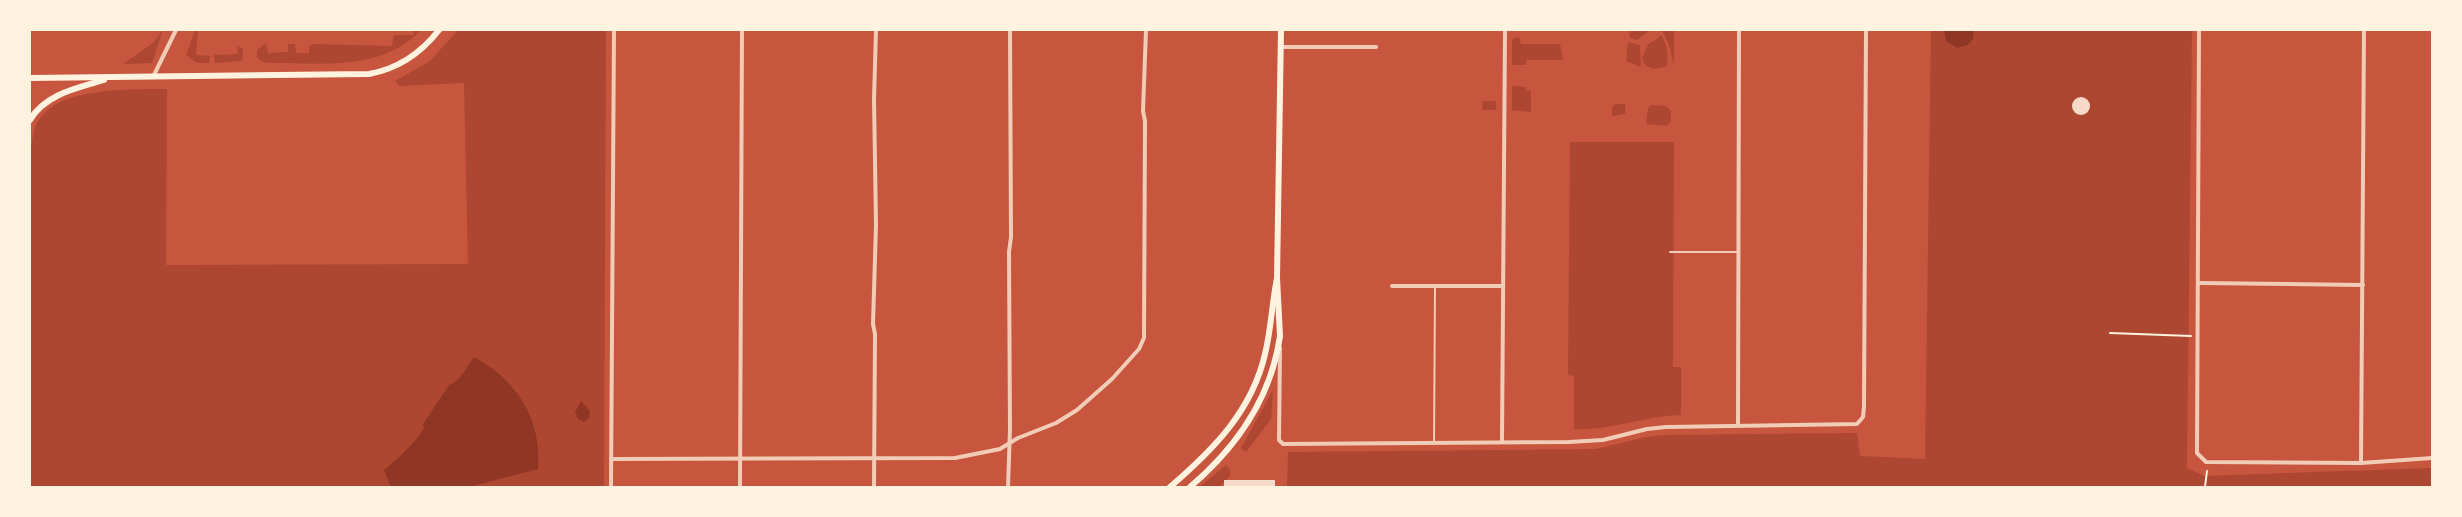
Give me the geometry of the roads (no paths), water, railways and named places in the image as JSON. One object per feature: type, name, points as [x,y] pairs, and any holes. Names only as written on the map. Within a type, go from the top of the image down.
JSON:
[{"type":"main road","points":[[30,78],[369,74],[403,62],[426,45],[438,30]]},
{"type":"main road","points":[[1190,487],[1227,451],[1243,432],[1260,404],[1273,370],[1280,336],[1277,278],[1281,30]]},
{"type":"main road","points":[[30,120],[42,105],[60,94],[112,78]]},
{"type":"main road","points":[[1170,487],[1198,463],[1235,422],[1256,384],[1265,354],[1277,278]]},
{"type":"street","points":[[153,78],[176,30]]},
{"type":"street","points":[[611,487],[614,30]]},
{"type":"street","points":[[740,487],[742,30]]},
{"type":"street","points":[[874,487],[875,334],[872,324],[876,218],[874,99],[876,30]]},
{"type":"street","points":[[1008,487],[1010,443],[1010,30]]},
{"type":"street","points":[[611,459],[740,458],[808,460],[955,458],[1000,449],[1056,423],[1077,410],[1112,380],[1142,344],[1146,239],[1145,122],[1143,111],[1146,30]]},
{"type":"street","points":[[1502,441],[1505,30]]},
{"type":"street","points":[[1738,424],[1739,30]]},
{"type":"street","points":[[1280,336],[1279,440],[1283,444],[1502,441],[1577,442],[1603,440],[1647,429],[1738,424],[1857,424],[1863,417],[1864,393],[1866,30]]},
{"type":"street","points":[[2199,30],[2197,453],[2206,462],[2361,463],[2432,458]]},
{"type":"street","points":[[2361,463],[2364,30]]},
{"type":"street","points":[[1281,47],[1376,47]]},
{"type":"street","points":[[2199,283],[2363,285]]},
{"type":"street","points":[[1392,286],[1503,286]]},
{"type":"lane","points":[[1670,252],[1738,252]]},
{"type":"lane","points":[[1434,443],[1435,286]]}]
